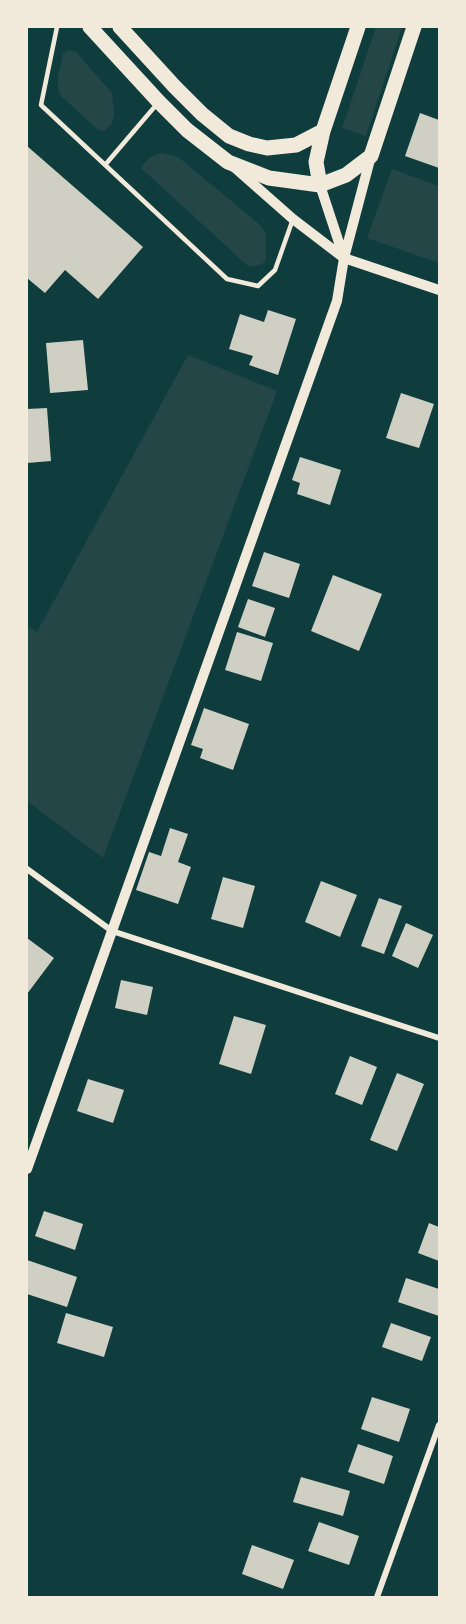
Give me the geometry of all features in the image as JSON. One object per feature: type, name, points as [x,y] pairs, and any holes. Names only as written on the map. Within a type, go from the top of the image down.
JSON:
[{"type":"main road","points":[[90,27],[187,130],[228,162],[269,178],[321,185],[346,175],[371,156],[414,27]]},
{"type":"main road","points":[[120,27],[202,114],[230,136],[267,148],[296,145],[323,130]]},
{"type":"main road","points":[[321,185],[316,162],[323,130],[358,27]]},
{"type":"street","points":[[27,1169],[337,301],[344,258],[371,156]]},
{"type":"street","points":[[228,162],[293,219],[344,258],[439,290]]},
{"type":"street","points":[[321,185],[344,258]]},
{"type":"street","points":[[27,869],[112,931],[439,1038]]},
{"type":"street","points":[[377,1597],[439,1425]]},
{"type":"lane","points":[[57,27],[41,105],[227,279],[258,286],[275,270],[293,219]]},
{"type":"lane","points":[[105,165],[159,102]]},
{"type":"shaded area","points":[[376,27],[402,27],[366,136],[342,128]]},
{"type":"shaded area","points":[[69,50],[76,52],[112,93],[114,114],[112,123],[104,131],[98,130],[61,96],[58,86],[59,75],[63,53]]},
{"type":"shaded area","points":[[162,153],[178,157],[259,224],[266,233],[266,260],[262,264],[249,267],[141,168],[150,158]]},
{"type":"shaded area","points":[[392,169],[439,186],[439,263],[367,238]]},
{"type":"shaded area","points":[[188,355],[277,391],[103,858],[27,801],[27,626],[37,632]]},
{"type":"building","points":[[420,113],[439,120],[439,168],[405,156]]},
{"type":"building","points":[[27,146],[143,247],[98,299],[65,270],[45,293],[27,278]]},
{"type":"building","points":[[268,310],[296,319],[278,375],[249,365],[253,356],[229,349],[240,314],[264,322]]},
{"type":"building","points":[[83,340],[88,390],[50,393],[46,343]]},
{"type":"building","points":[[401,393],[434,404],[419,448],[386,438]]},
{"type":"building","points":[[47,408],[51,461],[27,463],[27,409]]},
{"type":"building","points":[[300,457],[341,470],[330,505],[297,494],[300,483],[292,480]]},
{"type":"building","points":[[264,552],[300,564],[289,598],[252,586]]},
{"type":"building","points":[[333,575],[382,594],[359,651],[311,631]]},
{"type":"building","points":[[248,599],[275,608],[265,637],[238,627]]},
{"type":"building","points":[[237,632],[273,643],[261,681],[225,670]]},
{"type":"building","points":[[204,708],[249,724],[233,770],[200,758],[203,749],[191,745]]},
{"type":"building","points":[[170,828],[188,834],[178,862],[191,867],[178,904],[136,890],[149,852],[161,856]]},
{"type":"building","points":[[223,877],[255,886],[243,928],[211,919]]},
{"type":"building","points":[[321,881],[357,895],[340,937],[305,922]]},
{"type":"building","points":[[379,898],[402,906],[384,954],[361,946]]},
{"type":"building","points":[[406,923],[433,935],[418,968],[392,956]]},
{"type":"building","points":[[27,938],[54,958],[27,994]]},
{"type":"building","points":[[121,980],[153,987],[147,1015],[115,1008]]},
{"type":"building","points":[[234,1016],[266,1025],[251,1074],[219,1064]]},
{"type":"building","points":[[350,1056],[377,1067],[362,1105],[335,1094]]},
{"type":"building","points":[[397,1073],[424,1084],[397,1151],[370,1140]]},
{"type":"building","points":[[88,1079],[124,1090],[113,1123],[77,1111]]},
{"type":"building","points":[[44,1211],[83,1224],[75,1250],[35,1236]]},
{"type":"building","points":[[429,1223],[439,1227],[439,1261],[418,1253]]},
{"type":"building","points":[[27,1260],[77,1277],[67,1307],[27,1294]]},
{"type":"building","points":[[406,1278],[439,1289],[439,1316],[398,1302]]},
{"type":"building","points":[[66,1313],[113,1327],[104,1357],[57,1343]]},
{"type":"building","points":[[391,1323],[431,1337],[422,1361],[382,1347]]},
{"type":"building","points":[[372,1397],[410,1409],[399,1442],[361,1429]]},
{"type":"building","points":[[358,1444],[393,1456],[384,1484],[348,1472]]},
{"type":"building","points":[[301,1477],[350,1491],[343,1516],[293,1502]]},
{"type":"building","points":[[319,1522],[359,1536],[349,1565],[308,1551]]},
{"type":"building","points":[[252,1545],[294,1560],[283,1589],[242,1574]]}]
